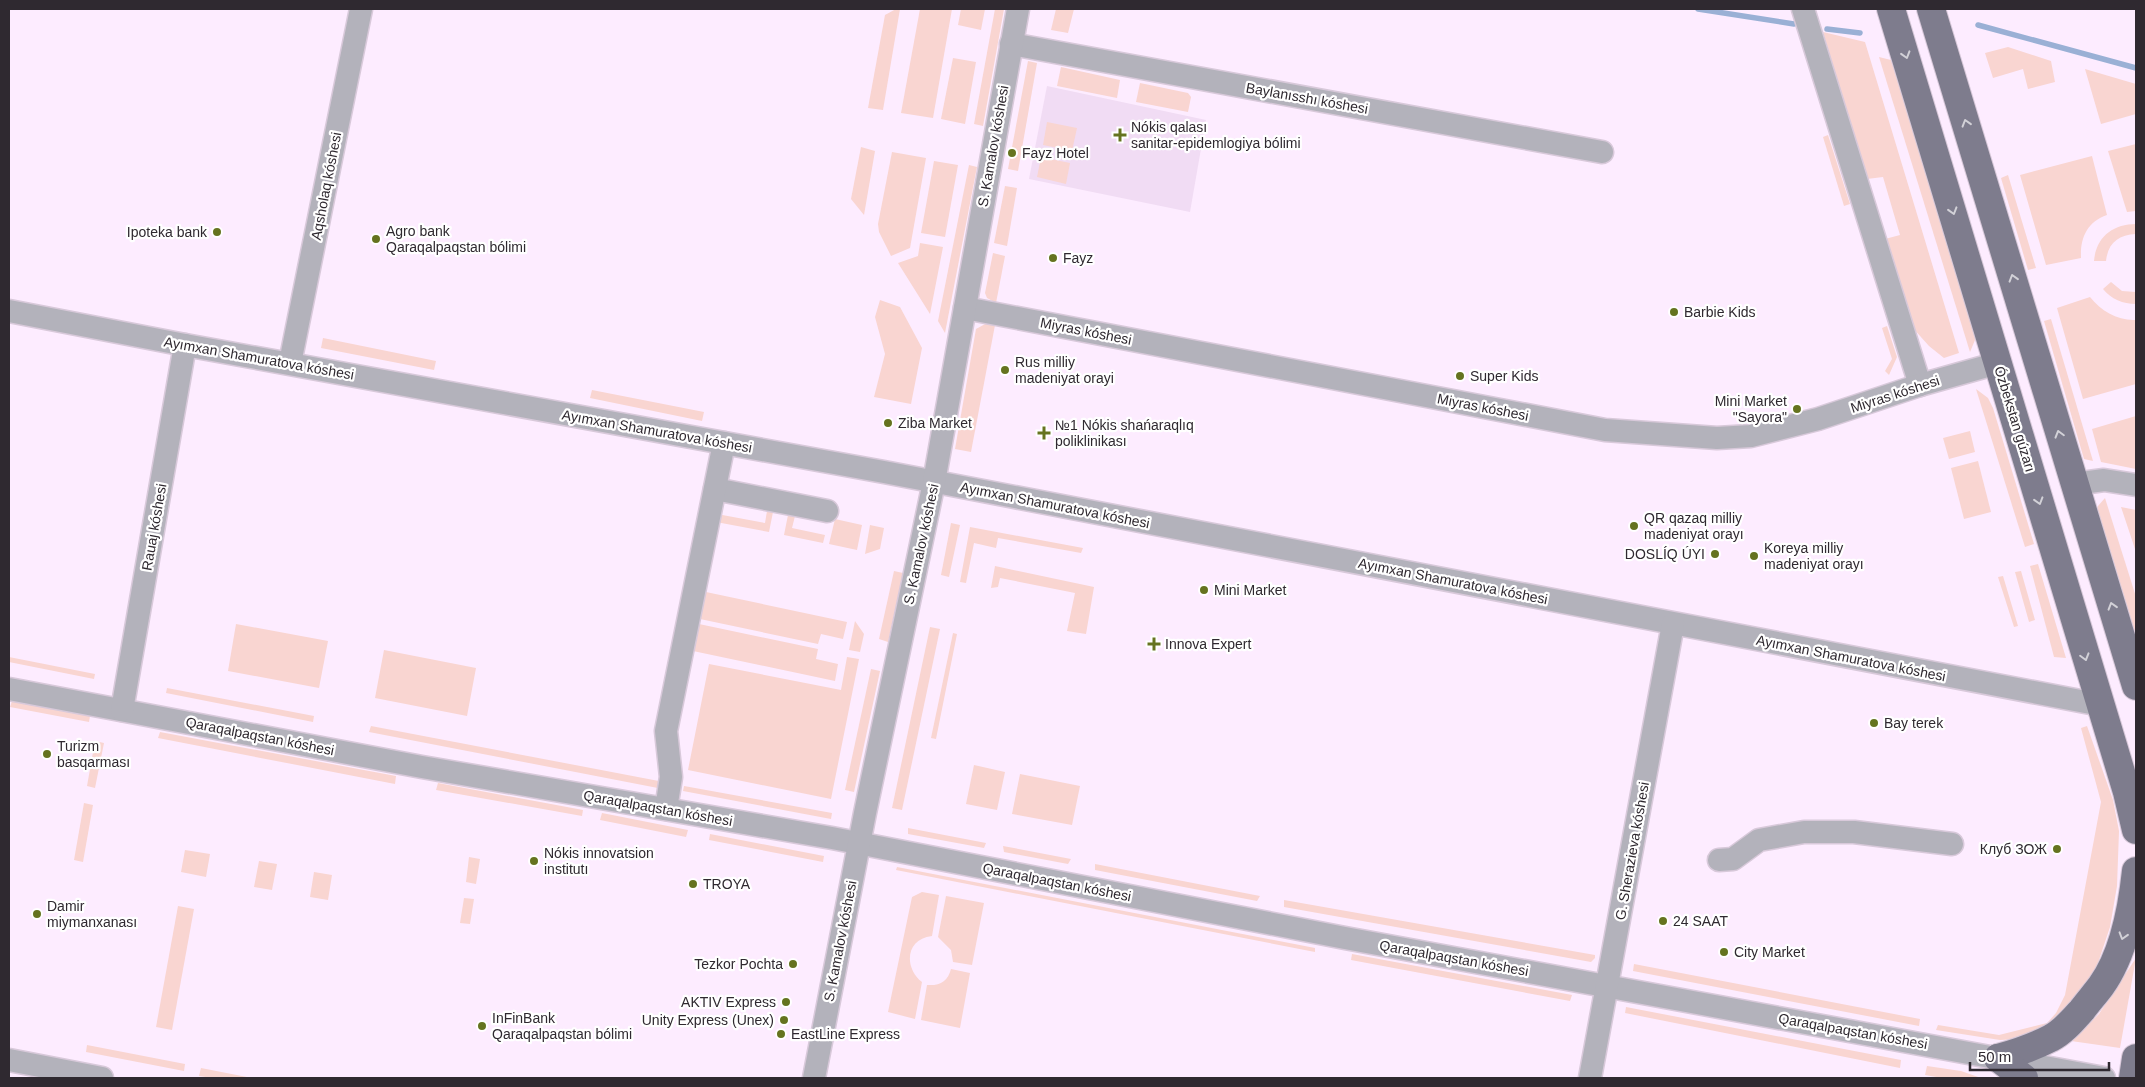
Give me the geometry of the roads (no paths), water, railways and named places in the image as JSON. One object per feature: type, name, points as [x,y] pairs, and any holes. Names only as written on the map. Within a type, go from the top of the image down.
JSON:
[{"type":"main road","name":"Ózbekstan gúzarı","points":[[1892,9],[2101,704],[2136,830]]},
{"type":"main road","points":[[1931,9],[2136,686]]},
{"type":"main road","points":[[1998,1058],[2018,1052],[2053,1037],[2072,1021],[2102,985],[2118,953],[2126,927],[2133,897],[2136,871]]},
{"type":"main road","points":[[1998,1058],[2024,1078]]},
{"type":"main road","points":[[2132,1078],[2136,1058]]},
{"type":"street","name":"Aqsholaq kóshesi","points":[[290,363],[361,9]]},
{"type":"street","name":"S. Kamalov kóshesi","points":[[814,1078],[934,482],[1018,9]]},
{"type":"street","points":[[1802,9],[1920,385]]},
{"type":"street","name":"Baylanısshı kóshesi","points":[[1012,44],[1602,152]]},
{"type":"street","name":"Miyras kóshesi","points":[[965,308],[1604,430],[1717,438],[1751,436],[1818,419],[1920,385],[1998,363]]},
{"type":"street","name":"Ayımxan Shamuratova kóshesi","points":[[9,311],[184,345],[934,482],[2101,704]]},
{"type":"street","name":"Rauaj kóshesi","points":[[122,710],[184,345]]},
{"type":"street","points":[[666,809],[671,777],[666,732],[724,443]]},
{"type":"street","points":[[2074,484],[2104,480],[2136,485]]},
{"type":"street","points":[[714,489],[827,511]]},
{"type":"street","name":"G. Sherazieva kóshesi","points":[[1590,1078],[1674,624]]},
{"type":"street","name":"Qaraqalpaqstan kóshesi","points":[[9,689],[422,767],[860,844],[1345,938],[2104,1078]]},
{"type":"street","points":[[1719,860],[1733,859],[1759,840],[1804,832],[1854,832],[1952,844]]},
{"type":"street","points":[[9,1060],[102,1078]]},
{"type":"waterway","points":[[1698,9],[1794,24]]},
{"type":"waterway","points":[[1978,25],[2136,68]]},
{"type":"waterway","points":[[1827,29],[1860,33]]},
{"type":"place","name":"Nókis qalası sanitar-epidemlogiya bólimi","points":[[1120,135]]},
{"type":"place","name":"Fayz Hotel","points":[[1012,153]]},
{"type":"place","name":"Ipoteka bank","points":[[217,232]]},
{"type":"place","name":"Agro bank Qaraqalpaqstan bólimi","points":[[376,239]]},
{"type":"place","name":"Fayz","points":[[1053,258]]},
{"type":"place","name":"Barbie Kids","points":[[1674,312]]},
{"type":"place","name":"Rus milliy madeniyat orayi","points":[[1005,370]]},
{"type":"place","name":"Super Kids","points":[[1460,376]]},
{"type":"place","name":"Mini Market \"Sayora\"","points":[[1797,409]]},
{"type":"place","name":"Ziba Market","points":[[888,423]]},
{"type":"place","name":"№1 Nókis shańaraqlıq poliklinikası","points":[[1044,433]]},
{"type":"place","name":"QR qazaq milliy madeniyat orayı","points":[[1634,526]]},
{"type":"place","name":"DOSLÍQ ÚYI","points":[[1715,554]]},
{"type":"place","name":"Koreya milliy madeniyat orayı","points":[[1754,556]]},
{"type":"place","name":"Mini Market","points":[[1204,590]]},
{"type":"place","name":"Innova Expert","points":[[1154,644]]},
{"type":"place","name":"Bay terek","points":[[1874,723]]},
{"type":"place","name":"Turizm basqarması","points":[[47,754]]},
{"type":"place","name":"Клуб ЗОЖ","points":[[2057,849]]},
{"type":"place","name":"Nókis innovatsion institutı","points":[[534,861]]},
{"type":"place","name":"TROYA","points":[[693,884]]},
{"type":"place","name":"Damir miymanxanası","points":[[37,914]]},
{"type":"place","name":"24 SAAT","points":[[1663,921]]},
{"type":"place","name":"City Market","points":[[1724,952]]},
{"type":"place","name":"Tezkor Pochta","points":[[793,964]]},
{"type":"place","name":"AKTIV Express","points":[[786,1002]]},
{"type":"place","name":"Unity Express (Unex)","points":[[784,1020]]},
{"type":"place","name":"InFinBank Qaraqalpaqstan bólimi","points":[[482,1026]]},
{"type":"place","name":"EastLine Express","points":[[781,1034]]}]
